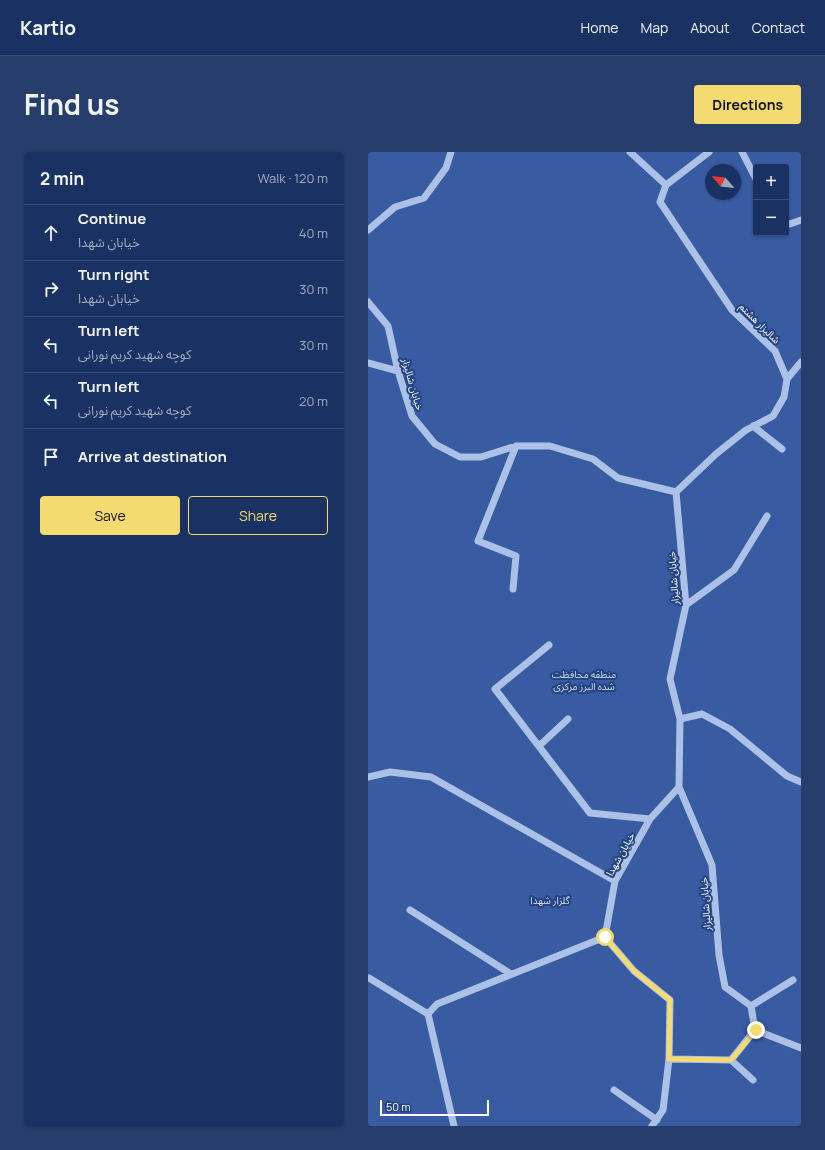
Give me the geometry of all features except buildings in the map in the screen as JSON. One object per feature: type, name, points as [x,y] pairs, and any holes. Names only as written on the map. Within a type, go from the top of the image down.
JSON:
[{"type":"street","points":[[368,230],[395,207],[424,198],[446,168],[451,152]]},
{"type":"street","points":[[630,152],[666,185],[709,152]]},
{"type":"street","points":[[742,152],[753,173]]},
{"type":"street","name":"شالیزار هشتم","points":[[666,185],[660,202],[732,310],[775,351],[787,379]]},
{"type":"street","points":[[789,224],[801,220]]},
{"type":"street","name":"خیابان شالیزار","points":[[368,302],[388,326],[398,371],[412,416],[435,444],[460,457],[481,457],[516,446],[550,446],[593,459],[618,478],[676,492],[686,605],[670,679],[680,719],[679,787],[712,865],[719,955],[725,987],[751,1006]]},
{"type":"street","points":[[676,492],[716,454],[746,430],[773,416],[784,397],[787,379],[801,362]]},
{"type":"street","points":[[368,363],[398,371]]},
{"type":"street","points":[[753,426],[782,449]]},
{"type":"street","points":[[513,589],[516,556],[478,541],[516,446]]},
{"type":"street","points":[[686,605],[734,570],[767,516]]},
{"type":"street","points":[[549,645],[495,689],[590,813],[650,819]]},
{"type":"street","points":[[680,719],[702,714],[730,729],[787,776],[801,782]]},
{"type":"street","points":[[539,746],[568,719]]},
{"type":"street","points":[[368,777],[390,772],[431,777],[615,881]]},
{"type":"street","name":"خیابان شهدا","points":[[605,937],[615,881],[650,819],[679,787]]},
{"type":"street","points":[[410,910],[511,974]]},
{"type":"street","points":[[428,1014],[437,1004],[605,937],[634,971],[670,1000],[669,1059],[663,1110],[655,1123],[614,1090]]},
{"type":"street","points":[[369,978],[428,1014],[454,1126]]},
{"type":"street","points":[[756,1030],[751,1006],[793,980]]},
{"type":"street","points":[[756,1030],[801,1048]]},
{"type":"street","points":[[731,1060],[756,1030]]},
{"type":"street","points":[[669,1059],[731,1060],[753,1080]]},
{"type":"green space","name":"منطقه محافظت شده البرز مرکزی","points":[[368,152],[801,152],[801,1126],[368,1126]]},
{"type":"route","points":[[605,937],[634,971],[670,1000],[669,1059],[731,1060],[756,1030]]},
{"type":"park label","name":"گلزار شهدا","points":[[550,900]]}]
